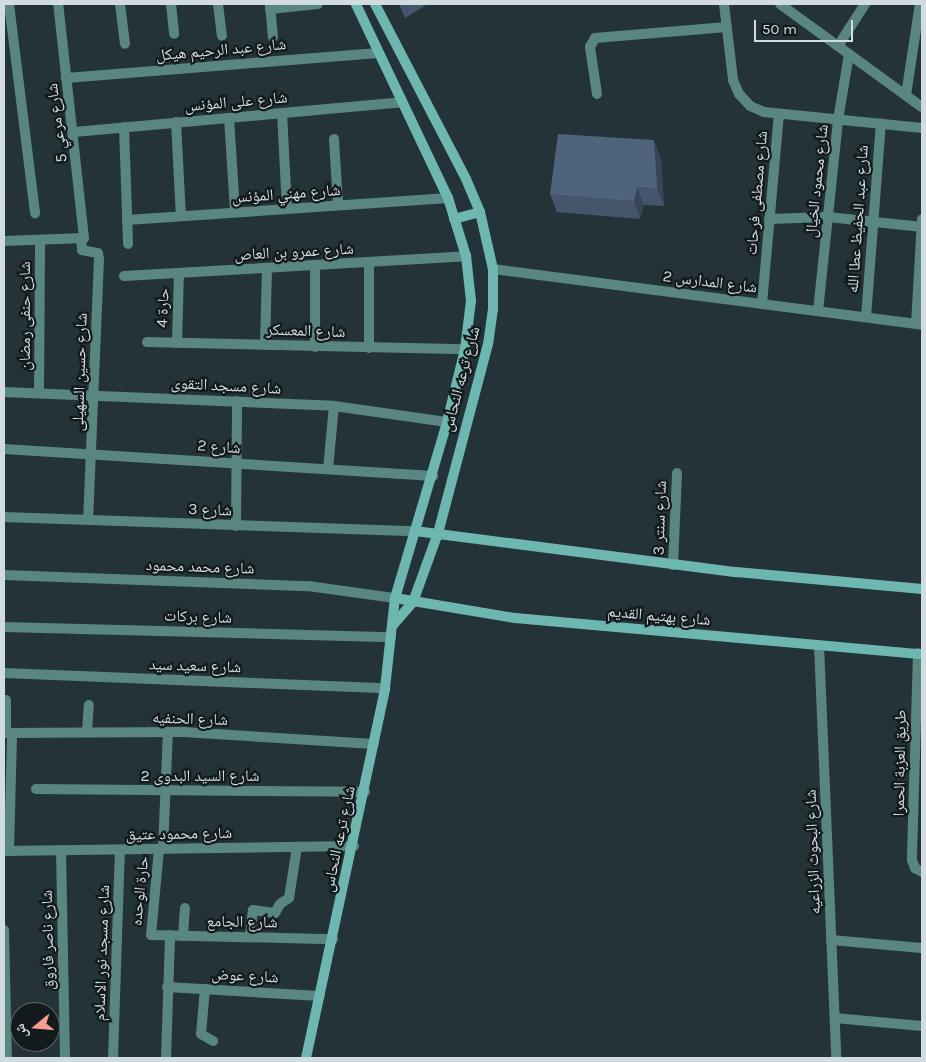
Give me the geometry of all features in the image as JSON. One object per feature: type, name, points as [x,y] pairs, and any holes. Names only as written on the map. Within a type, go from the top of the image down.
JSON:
[{"type":"main road","name":"شارع ترعه النحاس","points":[[306,1058],[354,846],[386,688],[394,624],[395,598],[433,476],[447,422],[464,349],[471,301],[466,256],[448,198],[356,4]]},
{"type":"main road","name":"شارع ترعه النحاس","points":[[375,4],[466,179],[480,212],[493,269],[493,309],[488,344],[438,533],[413,602],[394,624]]},
{"type":"main road","points":[[454,219],[480,212]]},
{"type":"main road","points":[[415,531],[673,565],[922,589]]},
{"type":"main road","name":"شارع بهتيم القديم","points":[[395,598],[514,618],[920,653]]},
{"type":"street","points":[[9,4],[35,213]]},
{"type":"street","name":"شارع مرعي 5","points":[[58,4],[74,132],[83,238]]},
{"type":"street","points":[[120,4],[125,44]]},
{"type":"street","points":[[171,4],[174,34]]},
{"type":"street","points":[[218,4],[222,36]]},
{"type":"street","points":[[273,37],[270,6],[318,4]]},
{"type":"street","points":[[724,4],[733,80],[740,94],[757,109],[779,114],[922,128]]},
{"type":"street","points":[[780,4],[922,107]]},
{"type":"street","points":[[838,46],[866,4]]},
{"type":"street","points":[[906,95],[919,49],[920,4]]},
{"type":"street","points":[[596,94],[590,47],[595,38],[726,27]]},
{"type":"street","name":"شارع عبد الرحيم هيكل","points":[[66,78],[378,53]]},
{"type":"street","name":"شارع محمود الخيال","points":[[818,311],[838,120],[849,54]]},
{"type":"street","name":"شارع على المؤنس","points":[[74,132],[402,102]]},
{"type":"street","points":[[282,113],[287,208]]},
{"type":"street","name":"شارع مصطفى فرحات","points":[[762,304],[779,114]]},
{"type":"street","points":[[229,118],[235,212]]},
{"type":"street","points":[[176,122],[181,216]]},
{"type":"street","name":"شارع عبد الحفيظ عطا الله","points":[[866,317],[881,124]]},
{"type":"street","points":[[124,127],[128,244]]},
{"type":"street","points":[[334,139],[338,205]]},
{"type":"street","name":"شارع مهني المؤنس","points":[[127,220],[448,198]]},
{"type":"street","points":[[770,219],[828,217],[922,227]]},
{"type":"street","points":[[919,324],[922,219]]},
{"type":"street","points":[[4,242],[83,238]]},
{"type":"street","name":"شارع حسين السهيلى","points":[[83,238],[82,250],[98,253],[99,259],[88,520]]},
{"type":"street","name":"شارع حنفى رمضان","points":[[39,392],[40,240]]},
{"type":"street","name":"شارع عمرو بن العاص","points":[[124,276],[466,256]]},
{"type":"street","points":[[369,262],[369,348]]},
{"type":"street","points":[[315,266],[315,347]]},
{"type":"street","points":[[266,268],[266,345]]},
{"type":"street","name":"شارع المدارس 2","points":[[493,269],[919,324]]},
{"type":"street","name":"حارة 4","points":[[178,343],[180,273]]},
{"type":"street","name":"شارع المعسكر","points":[[147,342],[464,349]]},
{"type":"street","name":"شارع مسجد التقوى","points":[[4,392],[334,406],[447,422]]},
{"type":"street","points":[[236,526],[237,401]]},
{"type":"street","points":[[328,469],[334,406]]},
{"type":"street","name":"شارع 2","points":[[4,449],[433,476]]},
{"type":"street","name":"شارع سنتر 3","points":[[673,565],[677,473]]},
{"type":"street","name":"شارع 3","points":[[4,517],[415,531]]},
{"type":"street","name":"شارع محمد محمود","points":[[4,575],[308,586],[395,598]]},
{"type":"street","name":"شارع بركات","points":[[4,627],[391,637]]},
{"type":"street","name":"شارع البحوث الزراعيه","points":[[819,645],[836,1058]]},
{"type":"street","name":"طريق العزبة الحمرا","points":[[920,653],[918,833],[913,865],[921,871]]},
{"type":"street","name":"شارع سعيد سيد","points":[[4,673],[386,688]]},
{"type":"street","points":[[6,700],[6,851]]},
{"type":"street","points":[[87,731],[88,705]]},
{"type":"street","name":"شارع الحنفيه","points":[[7,733],[87,731],[168,732],[374,744]]},
{"type":"street","name":"حارة الوحده","points":[[151,935],[161,849],[168,732]]},
{"type":"street","name":"شارع السيد البدوى 2","points":[[36,789],[365,792]]},
{"type":"street","name":"شارع محمود عتيق","points":[[6,851],[354,846]]},
{"type":"street","points":[[250,937],[254,910],[275,913],[280,904],[289,898],[297,847]]},
{"type":"street","name":"شارع ناصر فاروق","points":[[62,850],[65,1058]]},
{"type":"street","name":"شارع مسجد نور الاسلام","points":[[113,1058],[120,850]]},
{"type":"street","points":[[183,936],[185,908]]},
{"type":"street","points":[[4,930],[7,1058]]},
{"type":"street","name":"شارع الجامع","points":[[151,935],[333,939]]},
{"type":"street","points":[[166,1058],[170,936]]},
{"type":"street","points":[[831,940],[922,948]]},
{"type":"street","name":"شارع عوض","points":[[167,987],[320,996]]},
{"type":"street","points":[[204,989],[201,1034],[213,1041]]},
{"type":"street","points":[[835,1018],[922,1026]]},
{"type":"building","points":[[558,134],[654,140],[657,188],[637,187],[634,201],[550,194]]}]
